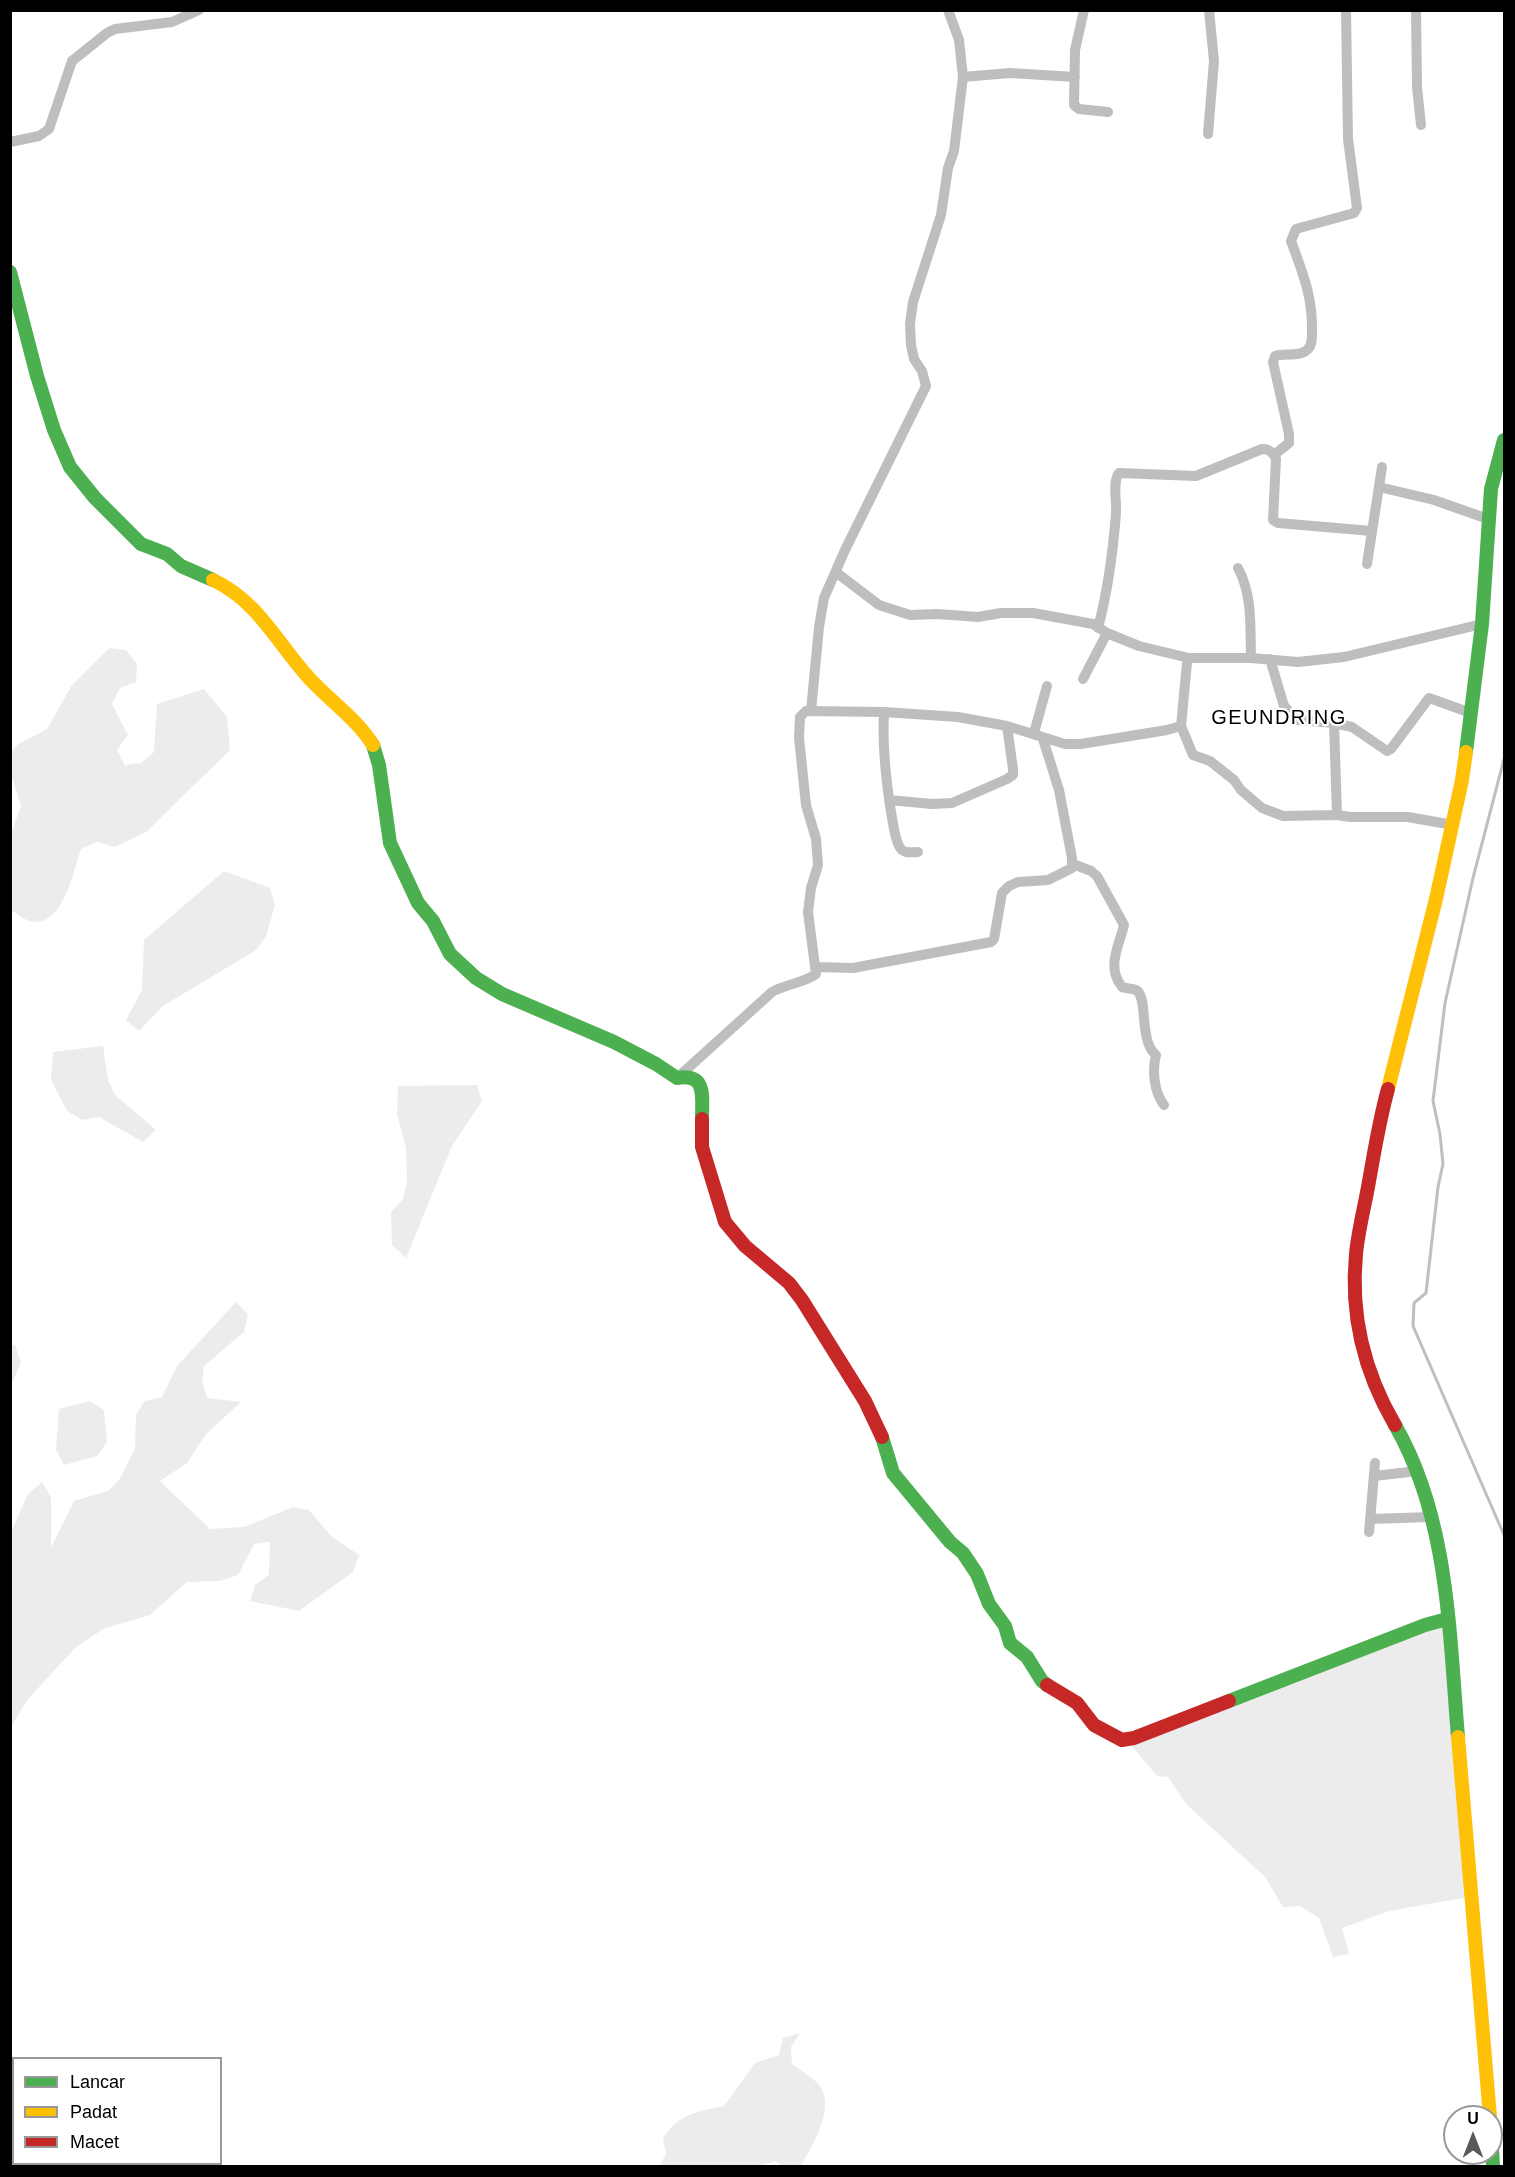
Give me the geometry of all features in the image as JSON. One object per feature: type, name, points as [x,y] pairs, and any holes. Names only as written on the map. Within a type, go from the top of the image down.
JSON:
[{"type":"street","points":[[10,142],[39,136],[49,129],[72,61],[107,33],[115,29],[172,22],[199,10]]},
{"type":"street","points":[[811,711],[824,598],[837,573],[845,550],[926,386],[922,371],[914,359],[910,324],[913,302],[941,215],[948,168],[954,152],[963,77],[959,40],[948,10]]},
{"type":"street","points":[[1084,10],[1075,50],[1076,108],[1108,112]]},
{"type":"street","points":[[1208,134],[1214,61],[1209,10]]},
{"type":"street","points":[[1274,454],[1289,443],[1273,362],[1275,356],[1300,354],[1307,350],[1312,342],[1311,297],[1291,241],[1293,233],[1296,229],[1354,213],[1357,208],[1348,139],[1346,10]]},
{"type":"street","points":[[1416,10],[1417,87],[1421,125]]},
{"type":"street","points":[[963,77],[1010,73],[1075,77]]},
{"type":"street","points":[[10,272],[37,376],[54,430],[70,467],[94,498],[141,544],[167,554],[182,566],[222,584],[244,599],[258,613],[309,678],[360,727],[373,744],[379,765],[390,843],[417,903],[433,921],[450,954],[476,978],[502,994],[614,1042],[677,1078],[690,1076],[696,1079],[702,1092],[702,1147],[725,1222],[745,1246],[789,1283],[802,1300],[865,1401],[885,1444],[894,1473],[950,1542],[963,1553],[977,1574],[989,1604],[1005,1626],[1010,1643],[1027,1657],[1038,1671],[1042,1681],[1077,1703],[1094,1725],[1122,1740],[1134,1738],[1448,1618]]},
{"type":"street","points":[[1489,2105],[1445,1590],[1431,1517],[1418,1471],[1373,1384],[1357,1325],[1354,1275],[1383,1107],[1453,825],[1462,780],[1482,624],[1491,489],[1504,440]]},
{"type":"street","points":[[1083,679],[1103,631],[1114,543],[1116,475],[1123,472],[1196,476],[1262,449],[1268,449],[1274,454],[1276,471],[1273,520],[1278,523],[1372,531]]},
{"type":"street","points":[[1367,564],[1382,467]]},
{"type":"street","points":[[1379,487],[1434,500],[1488,519]]},
{"type":"street","points":[[1238,568],[1248,593],[1251,658]]},
{"type":"street","points":[[837,573],[879,605],[910,615],[978,617],[1001,613],[1033,613],[1093,624],[1103,631],[1140,646],[1189,658],[1251,658],[1298,662],[1344,657],[1482,624]]},
{"type":"street","points":[[1189,658],[1181,726],[1193,755],[1210,761],[1234,780],[1241,790],[1262,808],[1283,816],[1337,814],[1350,817],[1408,817],[1453,825]]},
{"type":"street","points":[[1270,659],[1284,706],[1297,720],[1352,727],[1387,751],[1391,749],[1429,698],[1471,712]]},
{"type":"street","points":[[817,967],[853,968],[991,942],[994,939],[1002,893],[1009,886],[1018,882],[1048,880],[1072,868],[1059,790],[1038,736],[1047,686]]},
{"type":"street","points":[[677,1078],[772,992],[816,974],[817,967],[808,912],[818,857],[816,839],[806,805],[799,738],[800,717],[803,713],[811,711],[884,712],[958,717],[1007,726],[1065,744],[1082,744],[1181,726]]},
{"type":"street","points":[[884,712],[885,766],[889,800],[900,848],[906,852],[918,852]]},
{"type":"street","points":[[1334,723],[1337,814]]},
{"type":"street","points":[[889,800],[932,804],[952,803],[1007,779],[1013,775],[1013,769],[1007,726]]},
{"type":"street","points":[[1073,864],[1097,876],[1124,925],[1114,958],[1115,970],[1122,987],[1134,989],[1140,995],[1146,1041],[1149,1049],[1156,1055],[1155,1076],[1160,1100],[1164,1105]]},
{"type":"street","points":[[1369,1532],[1375,1463]]},
{"type":"street","points":[[1374,1476],[1418,1471]]},
{"type":"street","points":[[1370,1519],[1431,1517]]},
{"type":"shaded area","points":[[109,648],[126,650],[137,664],[136,682],[120,688],[112,704],[128,735],[117,750],[125,765],[141,763],[154,752],[157,704],[204,689],[227,717],[230,750],[146,832],[115,847],[97,842],[81,849],[70,885],[57,909],[49,918],[39,922],[27,920],[11,910],[11,834],[21,806],[11,774],[11,753],[17,745],[47,729],[72,685]]},
{"type":"shaded area","points":[[224,871],[270,888],[275,905],[266,936],[256,950],[163,1006],[139,1031],[126,1020],[142,990],[144,940]]},
{"type":"shaded area","points":[[103,1046],[108,1080],[115,1095],[156,1130],[143,1142],[99,1117],[82,1120],[67,1111],[51,1080],[53,1052]]},
{"type":"shaded area","points":[[477,1085],[482,1101],[452,1146],[406,1258],[392,1245],[391,1212],[403,1199],[407,1182],[406,1148],[397,1115],[398,1086]]},
{"type":"shaded area","points":[[236,1302],[248,1314],[244,1332],[204,1366],[202,1382],[207,1398],[241,1402],[206,1434],[187,1463],[160,1481],[210,1529],[244,1527],[293,1507],[309,1510],[331,1536],[359,1555],[353,1572],[299,1611],[250,1601],[255,1585],[269,1575],[270,1542],[254,1544],[238,1575],[220,1581],[187,1582],[150,1615],[103,1629],[75,1648],[28,1699],[11,1727],[11,1532],[28,1494],[42,1482],[51,1497],[51,1547],[74,1501],[108,1491],[120,1479],[135,1448],[136,1414],[145,1401],[162,1397],[177,1366]]},
{"type":"shaded area","points":[[11,1345],[15,1345],[21,1362],[11,1383]]},
{"type":"shaded area","points":[[90,1401],[104,1410],[107,1442],[97,1456],[64,1465],[56,1450],[59,1409]]},
{"type":"shaded area","points":[[1446,1615],[1469,1897],[1389,1911],[1342,1928],[1349,1954],[1333,1957],[1319,1918],[1300,1906],[1283,1907],[1265,1877],[1186,1804],[1168,1777],[1157,1776],[1131,1745]]},
{"type":"shaded area","points":[[800,2033],[791,2047],[792,2064],[819,2085],[824,2094],[825,2104],[821,2125],[802,2164],[781,2166],[776,2161],[758,2166],[659,2166],[666,2154],[663,2138],[676,2123],[697,2112],[724,2106],[755,2063],[779,2055],[783,2038]]},
{"type":"shaded area","points":[[11,2074],[12,2127],[11,2127]]},
{"type":"shaded area","points":[[16,2165],[131,2165],[131,2166]]},
{"type":"waterway","points":[[1504,759],[1473,878],[1445,1003],[1433,1101],[1443,1164],[1438,1187],[1426,1293],[1414,1303],[1413,1326],[1504,1535]]},
{"type":"traffic: fast","points":[[10,272],[37,376],[54,430],[70,467],[95,498],[141,544],[167,554],[181,566],[213,580]]},
{"type":"traffic: fast","points":[[1466,752],[1482,624],[1491,489],[1504,440]]},
{"type":"traffic: fast","points":[[373,745],[379,765],[390,843],[418,903],[433,921],[450,954],[476,978],[502,994],[614,1042],[677,1078],[694,1079],[701,1088],[702,1119]]},
{"type":"traffic: fast","points":[[1395,1425],[1413,1461],[1436,1537],[1448,1617],[1458,1737]]},
{"type":"traffic: fast","points":[[882,1437],[893,1473],[950,1542],[963,1553],[977,1574],[989,1604],[1005,1626],[1010,1643],[1027,1657],[1047,1685]]},
{"type":"traffic: fast","points":[[1229,1701],[1425,1625],[1447,1619]]},
{"type":"traffic: slow","points":[[213,580],[242,599],[255,611],[309,678],[351,718],[373,745]]},
{"type":"traffic: slow","points":[[1388,1089],[1436,899],[1466,752]]},
{"type":"traffic: slow","points":[[1458,1737],[1489,2105]]},
{"type":"traffic: jam","points":[[1388,1089],[1379,1125],[1356,1254],[1355,1299],[1367,1364],[1395,1425]]},
{"type":"traffic: jam","points":[[702,1119],[702,1147],[725,1222],[745,1246],[789,1283],[802,1300],[865,1401],[882,1437]]},
{"type":"traffic: jam","points":[[1047,1685],[1077,1703],[1094,1725],[1122,1740],[1134,1738],[1229,1701]]},
{"type":"district","name":"GEUNDRING","points":[[1279,718]]}]
